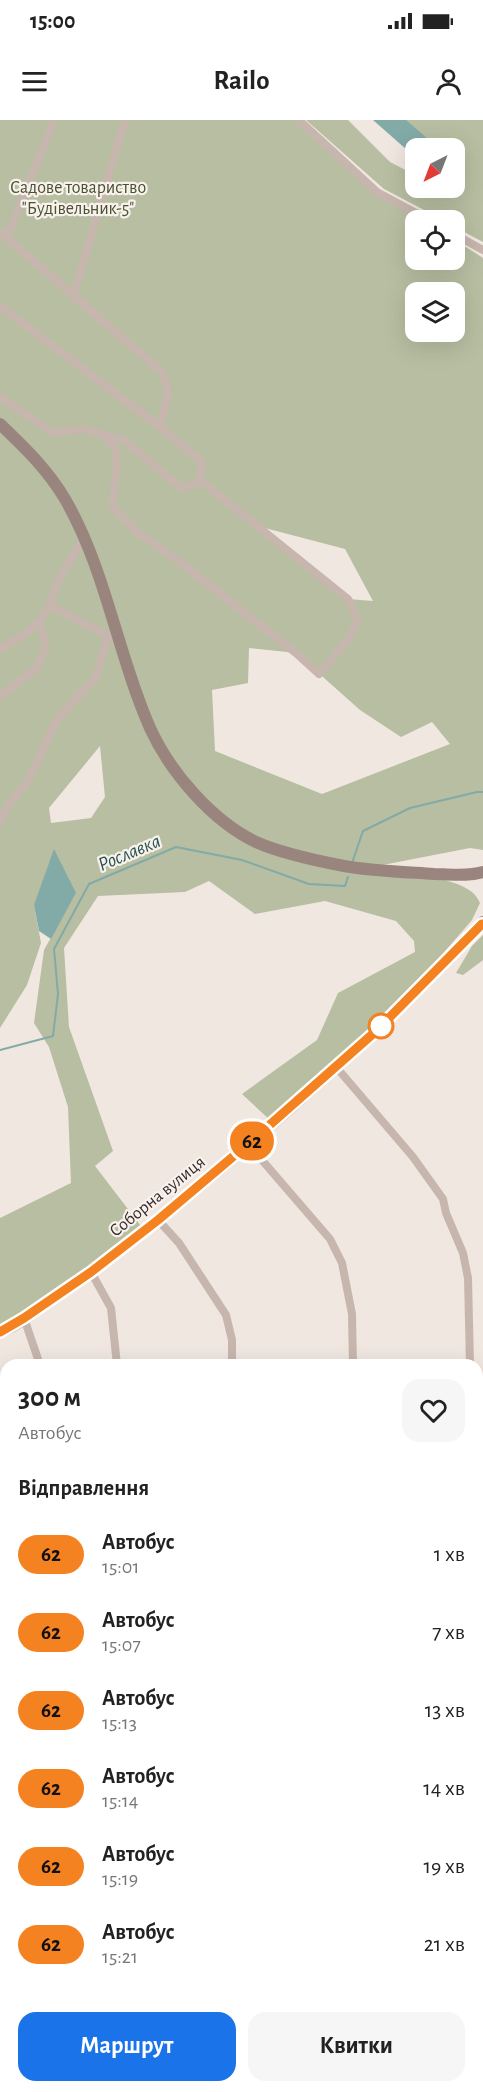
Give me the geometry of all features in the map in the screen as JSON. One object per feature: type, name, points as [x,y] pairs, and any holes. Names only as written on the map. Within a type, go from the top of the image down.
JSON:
[{"type":"main road","points":[[0,424],[37,459],[65,499],[104,588],[113,634],[151,729],[171,764],[193,793],[222,820],[257,842],[319,861],[364,869],[477,874],[483,882]]},
{"type":"main road","name":"Соборна вулиця","points":[[0,1332],[91,1272],[158,1220],[248,1144],[337,1068],[483,922]]},
{"type":"street","points":[[54,120],[3,235],[163,374],[168,393],[160,427]]},
{"type":"street","points":[[73,297],[125,120]]},
{"type":"street","points":[[299,120],[377,192],[410,210]]},
{"type":"street","points":[[465,240],[483,250]]},
{"type":"street","points":[[0,306],[160,427],[202,462],[200,482],[181,488],[124,440],[83,429],[54,433],[0,397]]},
{"type":"street","points":[[102,434],[116,450],[117,467],[112,506],[138,533],[195,573],[319,674],[349,638],[358,619],[348,599],[200,480]]},
{"type":"street","points":[[0,649],[22,636],[39,622],[50,605],[59,578],[84,538]]},
{"type":"street","points":[[0,823],[8,805],[27,783],[56,721],[96,677],[113,634],[50,605]]},
{"type":"street","points":[[0,696],[37,668],[46,646],[39,622]]},
{"type":"street","points":[[337,1068],[413,1157],[443,1199],[446,1213],[463,1253],[468,1278],[470,1359]]},
{"type":"street","points":[[248,1144],[330,1239],[342,1263],[352,1314],[352,1359]]},
{"type":"street","points":[[158,1220],[179,1243],[226,1315],[232,1340],[232,1359]]},
{"type":"street","points":[[91,1272],[111,1308],[116,1359]]},
{"type":"street","points":[[24,1318],[38,1359]]},
{"type":"green space","name":"Садове товариство \"Будівельник-5\"","points":[[0,120],[299,120],[373,189],[408,210],[405,210],[405,270],[465,270],[465,246],[483,258],[483,850],[470,848],[367,868],[422,875],[451,882],[472,892],[480,903],[472,920],[375,1032],[273,1123],[242,1094],[317,1040],[338,993],[415,952],[414,941],[396,921],[325,901],[255,914],[209,881],[185,892],[98,896],[64,948],[69,1027],[113,1151],[95,1166],[144,1230],[0,1332],[0,1218],[71,1183],[68,1107],[49,1047],[34,1023],[44,950],[76,893],[34,905],[41,943],[27,985],[0,1028]],"holes":[[[261,527],[345,549],[373,601],[348,599]],[[249,648],[296,653],[360,710],[401,737],[432,722],[450,744],[322,794],[215,751],[212,690],[248,683]],[[100,746],[105,797],[91,818],[51,823],[49,808]]]},
{"type":"green space","points":[[306,120],[348,120],[390,162],[405,170],[405,198],[465,198],[465,138],[405,138],[405,140],[375,120],[483,120],[483,242],[465,232],[465,210],[424,210],[384,189]]},
{"type":"green space","points":[[483,935],[483,960],[463,975],[456,973],[472,946]]},
{"type":"water","points":[[373,120],[406,120],[427,138],[405,138],[405,148]]},
{"type":"water","points":[[54,849],[76,893],[51,939],[39,931],[34,905]]},
{"type":"waterway","name":"Рославка","points":[[352,863],[363,831],[410,808],[483,792]]},
{"type":"waterway","name":"Рославка","points":[[0,1050],[53,1036],[58,994],[54,949],[89,884],[176,847],[242,860],[309,884],[345,886],[348,877]]},
{"type":"bus line","name":"62","points":[[0,1332],[91,1272],[158,1220],[248,1144],[337,1068],[482,924]]}]
